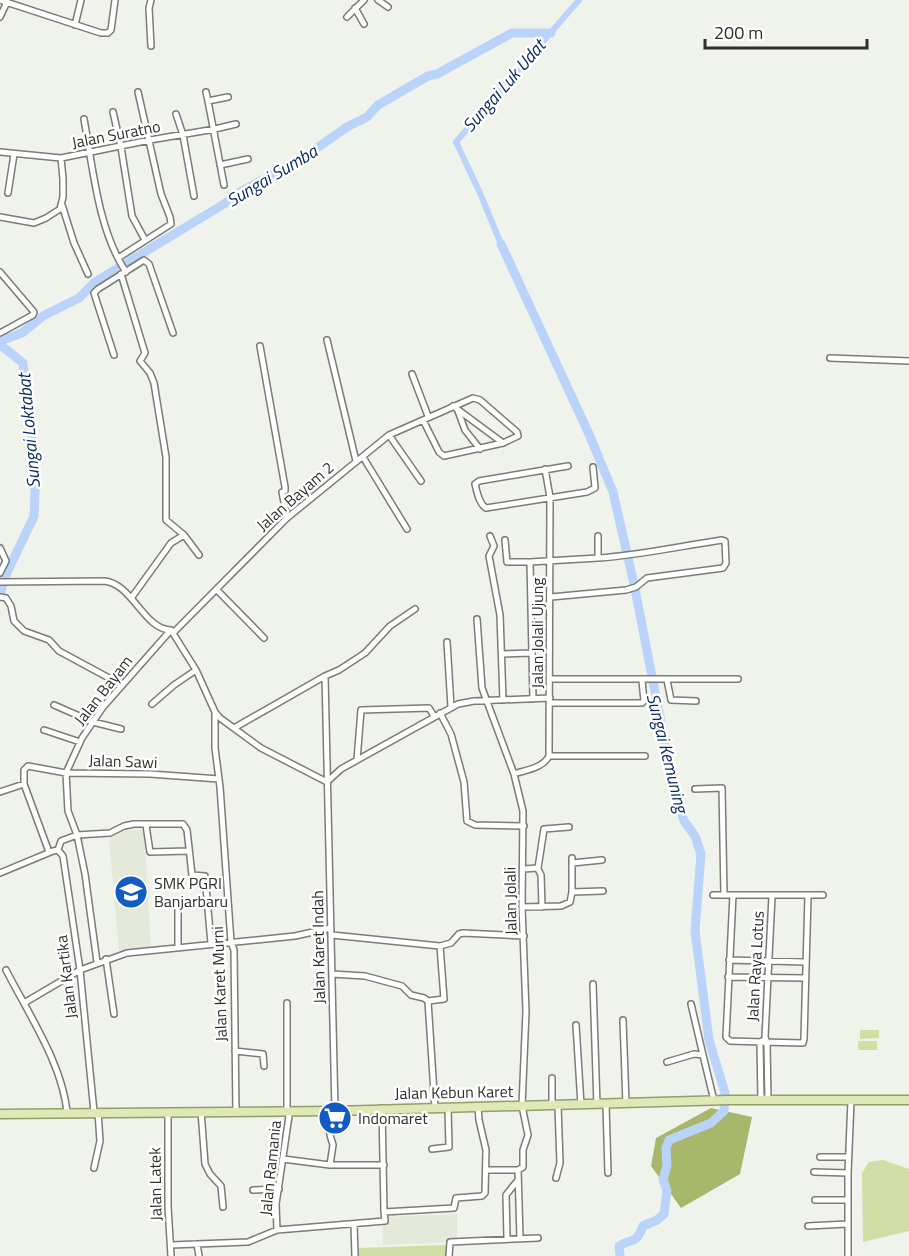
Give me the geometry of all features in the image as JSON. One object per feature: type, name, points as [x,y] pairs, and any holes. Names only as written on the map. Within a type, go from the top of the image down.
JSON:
[{"type":"main road","name":"Jalan Kebun Karet","points":[[0,1114],[236,1110],[332,1111],[765,1100],[909,1100]]},
{"type":"street","points":[[75,25],[81,0]]},
{"type":"street","points":[[0,16],[5,1],[75,25],[108,33],[111,30],[115,0]]},
{"type":"street","points":[[151,0],[149,8],[151,46]]},
{"type":"street","points":[[346,17],[364,0]]},
{"type":"street","points":[[378,0],[387,7]]},
{"type":"street","points":[[355,8],[364,24]]},
{"type":"street","points":[[119,260],[171,224],[161,194],[138,92]]},
{"type":"street","points":[[206,92],[224,185]]},
{"type":"street","points":[[208,101],[228,98]]},
{"type":"street","points":[[113,112],[132,216],[145,240]]},
{"type":"street","points":[[176,114],[183,135],[194,195]]},
{"type":"street","points":[[84,120],[98,199],[124,272],[145,353],[140,361],[150,373],[154,383],[166,457],[166,520],[184,535],[199,555]]},
{"type":"street","name":"Jalan Suratno","points":[[0,152],[61,158],[236,124]]},
{"type":"street","points":[[8,193],[14,154]]},
{"type":"street","points":[[61,158],[62,205],[87,274]]},
{"type":"street","points":[[220,165],[248,159]]},
{"type":"street","points":[[0,217],[27,223],[39,222],[60,209],[62,205]]},
{"type":"street","points":[[114,355],[94,293],[144,260],[147,261],[173,333]]},
{"type":"street","points":[[0,272],[34,312],[33,315],[0,333]]},
{"type":"street","points":[[327,340],[356,461]]},
{"type":"street","points":[[260,346],[285,487],[285,491],[282,492],[286,518]]},
{"type":"street","points":[[830,358],[909,361]]},
{"type":"street","points":[[412,374],[426,418],[442,456],[503,444]]},
{"type":"street","name":"Jalan Bayam 2","points":[[172,632],[217,590],[286,518],[389,435],[471,398],[480,400],[518,433],[518,438],[503,444]]},
{"type":"street","points":[[453,406],[503,444]]},
{"type":"street","points":[[458,411],[465,430],[480,449]]},
{"type":"street","points":[[389,435],[421,481]]},
{"type":"street","points":[[363,457],[407,529]]},
{"type":"street","points":[[568,466],[478,481],[475,484],[485,508],[495,508],[593,490],[595,488],[592,467]]},
{"type":"street","name":"Jalan Jolali Ujung","points":[[545,469],[550,497],[549,756]]},
{"type":"street","points":[[132,597],[171,543],[184,535]]},
{"type":"street","points":[[490,536],[494,546],[489,556],[500,615],[503,700]]},
{"type":"street","points":[[598,536],[599,558]]},
{"type":"street","points":[[505,540],[507,562],[621,556],[725,541],[726,563],[723,568],[647,578],[636,587],[626,590],[551,597]]},
{"type":"street","points":[[0,548],[6,558],[0,573]]},
{"type":"street","points":[[530,562],[533,699]]},
{"type":"street","points":[[0,582],[110,581],[132,597],[140,610],[156,624],[172,632],[196,670],[215,712],[261,748],[327,782],[341,769],[434,716],[467,701],[533,699],[642,703],[644,702],[645,681]]},
{"type":"street","points":[[217,590],[264,638]]},
{"type":"street","points":[[0,597],[6,598],[9,602],[15,621],[24,631],[49,640],[59,651],[120,686]]},
{"type":"street","points":[[234,728],[339,670],[365,653],[390,626],[415,609]]},
{"type":"street","name":"Jalan Jolali","points":[[477,619],[482,688],[514,774],[523,811],[522,907],[526,1011],[522,1106],[528,1135],[523,1150],[523,1167],[518,1170],[520,1238]]},
{"type":"street","name":"Jalan Bayam","points":[[66,773],[80,742],[120,686],[172,632]]},
{"type":"street","points":[[447,642],[451,707]]},
{"type":"street","points":[[502,654],[531,653]]},
{"type":"street","points":[[152,704],[196,670]]},
{"type":"street","name":"Jalan Karet Indah","points":[[325,676],[332,935],[330,1135],[333,1145],[330,1165]]},
{"type":"street","points":[[550,679],[645,681],[738,679]]},
{"type":"street","points":[[667,680],[671,700],[696,701]]},
{"type":"street","points":[[54,705],[93,722],[121,729]]},
{"type":"street","points":[[357,760],[361,710],[429,708],[434,716]]},
{"type":"street","name":"Jalan Karet Murni","points":[[215,712],[215,748],[231,942],[234,950],[236,1110]]},
{"type":"street","points":[[440,713],[451,734],[464,782],[467,821],[475,825],[524,826]]},
{"type":"street","points":[[44,730],[80,742]]},
{"type":"street","points":[[514,774],[540,766],[549,756],[645,756]]},
{"type":"street","name":"Jalan Sawi","points":[[24,784],[24,770],[28,765],[66,773],[150,774],[219,779]]},
{"type":"street","points":[[66,773],[68,812],[77,835],[85,874],[97,963]]},
{"type":"street","points":[[0,792],[24,784],[49,852]]},
{"type":"street","points":[[695,789],[722,788],[724,895]]},
{"type":"street","points":[[0,873],[58,850],[61,841],[77,835],[110,833],[124,826],[180,824],[185,826],[192,875],[204,876],[211,943]]},
{"type":"street","points":[[146,825],[150,852],[189,851]]},
{"type":"street","points":[[542,907],[541,875],[538,869],[544,829],[569,827]]},
{"type":"street","name":"Jalan Kartika","points":[[58,850],[63,856],[66,870],[100,1141],[94,1168]]},
{"type":"street","points":[[522,907],[561,906],[570,902],[572,860],[602,860]]},
{"type":"street","points":[[523,869],[538,869]]},
{"type":"street","points":[[572,892],[603,891]]},
{"type":"street","points":[[733,895],[726,1037],[730,1041],[760,1043],[766,1040],[803,1043],[808,896]]},
{"type":"street","points":[[713,896],[823,895]]},
{"type":"street","name":"Jalan Raya Lotus","points":[[765,1100],[767,978],[772,896]]},
{"type":"street","points":[[178,909],[178,947]]},
{"type":"street","points":[[24,1004],[80,970],[127,953],[295,936],[331,928]]},
{"type":"street","points":[[332,935],[440,946],[451,943],[463,933],[524,936]]},
{"type":"street","points":[[332,974],[365,976],[404,986],[411,995],[428,1001],[444,999],[440,946]]},
{"type":"street","points":[[106,959],[114,1014]]},
{"type":"street","points":[[729,960],[805,962]]},
{"type":"street","points":[[6,970],[53,1064],[65,1095],[67,1113]]},
{"type":"street","points":[[728,977],[805,978]]},
{"type":"street","points":[[593,984],[608,1173]]},
{"type":"street","points":[[428,1001],[435,1108]]},
{"type":"street","name":"Jalan Ramania","points":[[278,1230],[276,1208],[289,1121],[287,1110],[287,1003]]},
{"type":"street","points":[[691,1004],[716,1101]]},
{"type":"street","points":[[622,1020],[626,1104]]},
{"type":"street","points":[[576,1025],[581,1105]]},
{"type":"street","points":[[760,1043],[765,1100]]},
{"type":"street","points":[[235,1051],[262,1054],[264,1066]]},
{"type":"street","points":[[667,1062],[694,1054],[703,1055]]},
{"type":"street","points":[[552,1078],[560,1163],[556,1178]]},
{"type":"street","points":[[848,1256],[848,1157],[851,1101]]},
{"type":"street","points":[[384,1212],[454,1208],[455,1198],[484,1194],[486,1145],[479,1123],[478,1107]]},
{"type":"street","points":[[171,1245],[248,1242],[278,1230],[385,1221],[382,1108]]},
{"type":"street","points":[[432,1149],[449,1147],[448,1108]]},
{"type":"street","name":"Jalan Latek","points":[[168,1111],[168,1206],[171,1256]]},
{"type":"street","points":[[201,1111],[205,1164],[210,1174],[221,1186],[223,1207]]},
{"type":"street","points":[[820,1157],[848,1157]]},
{"type":"street","points":[[283,1159],[330,1165],[384,1165]]},
{"type":"street","points":[[486,1170],[518,1170]]},
{"type":"street","points":[[813,1172],[848,1173]]},
{"type":"street","points":[[507,1238],[506,1195],[518,1180]]},
{"type":"street","points":[[253,1190],[279,1189]]},
{"type":"street","points":[[815,1200],[848,1200]]},
{"type":"street","points":[[354,1224],[355,1256]]},
{"type":"street","points":[[808,1226],[847,1224]]},
{"type":"street","points":[[449,1256],[450,1242],[538,1238]]},
{"type":"street","points":[[198,1244],[199,1256]]},
{"type":"shaded area","name":"SMK PGRI Banjarbaru","points":[[144,829],[151,947],[119,952],[109,838],[124,831]]},
{"type":"shaded area","points":[[457,1214],[457,1242],[383,1245],[382,1217]]},
{"type":"green space","points":[[860,1030],[879,1030],[879,1038],[860,1039]]},
{"type":"green space","points":[[858,1041],[877,1041],[877,1050],[858,1050]]},
{"type":"green space","points":[[711,1108],[752,1117],[740,1174],[681,1208],[651,1166],[656,1138]]},
{"type":"green space","points":[[883,1160],[909,1169],[909,1231],[863,1242],[862,1173],[869,1162]]},
{"type":"green space","points":[[446,1245],[447,1256],[358,1256],[357,1248]]},
{"type":"waterway","name":"Sungai Luk Udat","points":[[501,244],[456,142],[579,0]]},
{"type":"waterway","name":"Sungai Sumba","points":[[0,341],[22,333],[43,316],[79,298],[95,282],[242,191],[307,155],[347,127],[367,117],[378,105],[428,76],[437,74],[512,33],[551,33]]},
{"type":"waterway","name":"Sungai Kemuning","points":[[501,244],[589,434],[613,492],[634,584],[664,738],[668,771],[684,821],[695,836],[701,854],[695,931],[709,1040],[725,1093],[724,1111],[711,1123],[669,1140],[666,1148],[667,1166],[663,1179],[667,1191],[664,1214],[643,1226],[636,1239],[619,1246],[620,1256]]},
{"type":"waterway","name":"Sungai Loktabat","points":[[0,341],[3,347],[23,363],[36,471],[34,516],[4,579],[0,596]]},
{"type":"place","name":"SMK PGRI Banjarbaru","points":[[131,892]]},
{"type":"place","name":"Indomaret","points":[[335,1118]]}]
